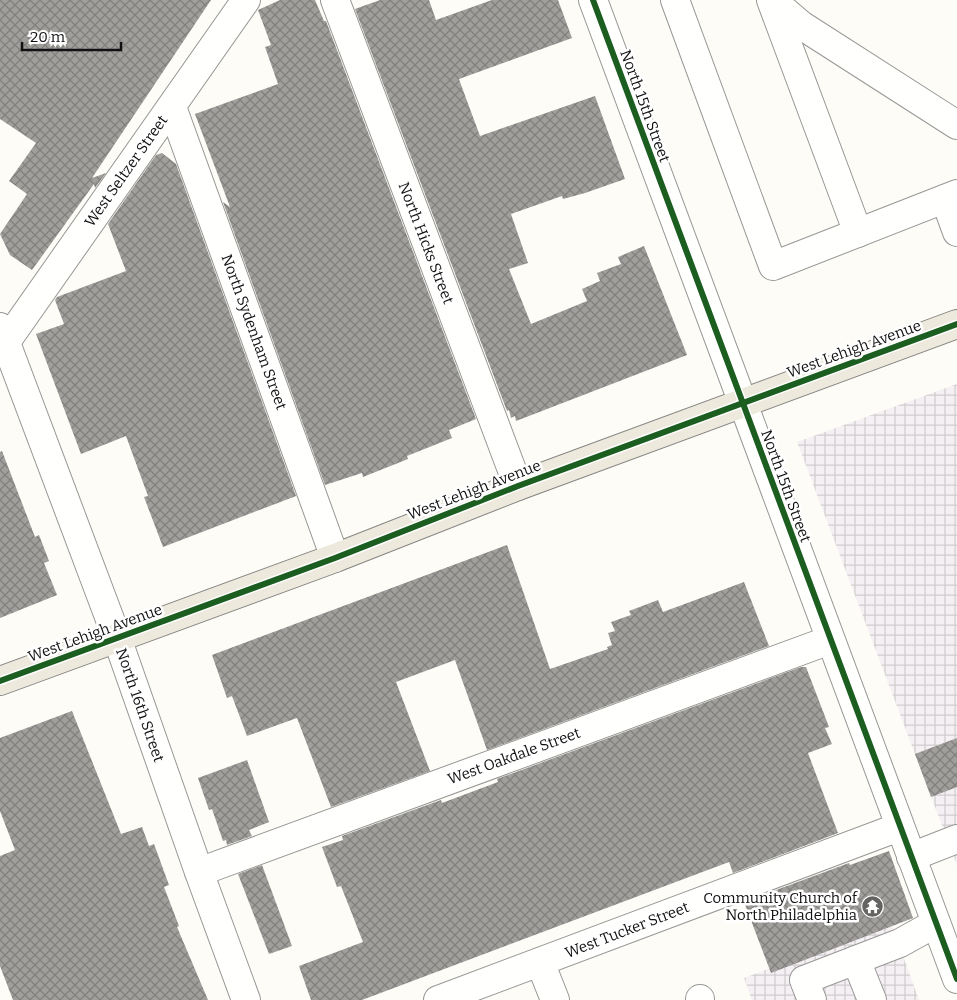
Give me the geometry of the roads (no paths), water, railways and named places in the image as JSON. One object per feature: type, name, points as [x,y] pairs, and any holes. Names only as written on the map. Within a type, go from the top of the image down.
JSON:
[{"type":"main road","name":"West Lehigh Avenue","points":[[0,681],[335,558],[518,486],[957,324]]},
{"type":"street","name":"West Seltzer Street","points":[[3,335],[172,107],[246,0]]},
{"type":"street","name":"North Hicks Street","points":[[335,0],[518,486]]},
{"type":"street","name":"North 15th Street","points":[[592,0],[899,827],[944,927],[957,979]]},
{"type":"street","points":[[675,0],[773,266],[951,197],[957,232]]},
{"type":"street","points":[[772,0],[858,233]]},
{"type":"street","points":[[772,0],[801,25],[957,125]]},
{"type":"street","name":"North Sydenham Street","points":[[172,107],[335,558]]},
{"type":"street","name":"North 16th Street","points":[[3,335],[117,638],[198,872],[246,1000]]},
{"type":"street","name":"West Oakdale Street","points":[[198,872],[830,640]]},
{"type":"street","name":"West Tucker Street","points":[[438,1000],[899,827]]},
{"type":"street","points":[[911,857],[957,839]]},
{"type":"street","points":[[812,1000],[804,980],[944,927]]},
{"type":"street","points":[[856,960],[872,1000]]},
{"type":"street","points":[[540,962],[555,1000]]},
{"type":"place","name":"Community Church of North Philadelphia","points":[[873,907]]}]
